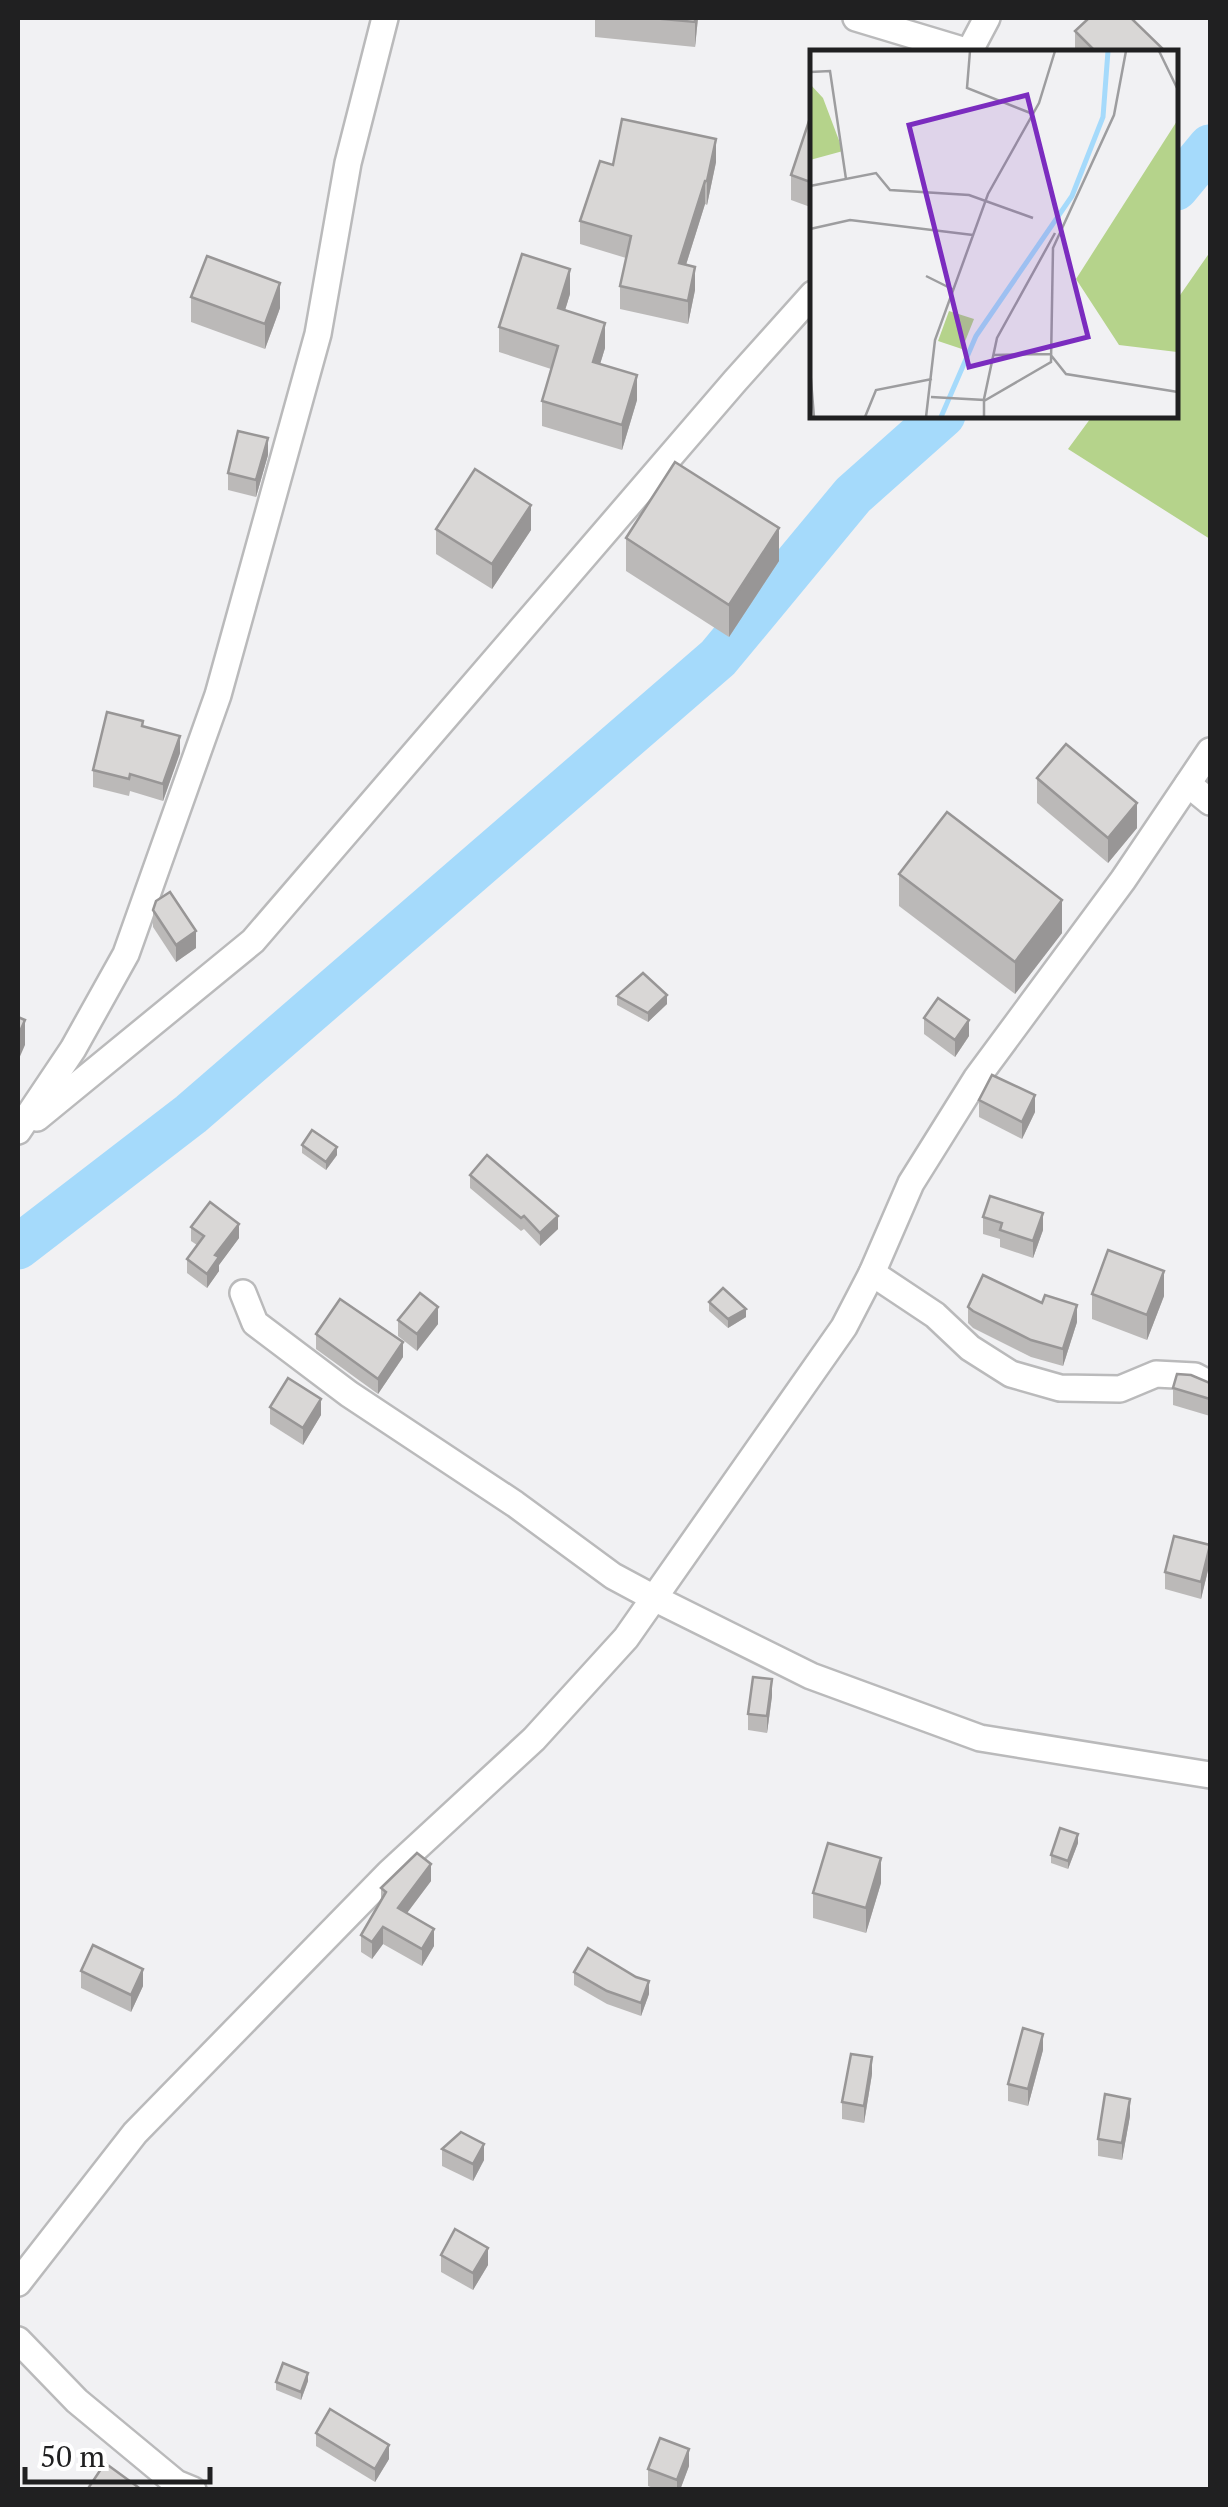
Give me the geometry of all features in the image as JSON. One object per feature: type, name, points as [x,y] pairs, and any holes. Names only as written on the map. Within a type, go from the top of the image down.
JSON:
[{"type":"street","points":[[18,1132],[73,1049],[126,954],[218,695],[318,334],[348,163],[384,18]]},
{"type":"street","points":[[856,18],[962,50]]},
{"type":"street","points":[[970,50],[987,18]]},
{"type":"street","points":[[18,1132],[253,940],[810,297]]},
{"type":"street","points":[[18,2283],[135,2133],[389,1872],[534,1739],[626,1638],[844,1327],[872,1274],[911,1183],[976,1079],[1124,880],[1210,752]]},
{"type":"street","points":[[1188,784],[1210,802]]},
{"type":"street","points":[[872,1274],[935,1314],[970,1348],[1010,1374],[1060,1388],[1120,1389],[1156,1374],[1195,1376],[1210,1384]]},
{"type":"street","points":[[244,1293],[255,1322],[348,1394],[515,1504],[614,1576],[654,1598],[811,1676],[980,1738],[1210,1775]]},
{"type":"street","points":[[18,2340],[77,2401],[176,2483],[193,2490]]},
{"type":"green space","points":[[1210,252],[1210,539],[1068,449],[1091,418],[1178,418],[1178,298]]},
{"type":"building","points":[[652,18],[695,18],[695,22]]},
{"type":"building","points":[[1089,18],[1131,18],[1164,50],[1094,50],[1075,31]]},
{"type":"building","points":[[622,119],[716,139],[707,181],[679,263],[695,267],[688,301],[620,286],[631,236],[580,221],[600,161],[613,165]]},
{"type":"building","points":[[809,121],[810,121],[810,182],[791,175]]},
{"type":"building","points":[[522,254],[570,269],[558,308],[605,323],[593,362],[637,375],[622,425],[542,401],[558,346],[499,327]]},
{"type":"building","points":[[207,256],[280,283],[265,324],[191,297]]},
{"type":"building","points":[[238,431],[268,438],[256,480],[228,473]]},
{"type":"building","points":[[675,462],[779,528],[729,605],[626,538]]},
{"type":"building","points":[[475,469],[531,505],[492,564],[436,529]]},
{"type":"building","points":[[107,712],[180,736],[163,784],[130,774],[129,779],[93,770]]},
{"type":"building","points":[[1066,744],[1137,803],[1108,838],[1037,778]]},
{"type":"building","points":[[947,812],[1062,900],[1015,962],[899,874]]},
{"type":"building","points":[[170,892],[196,931],[176,945],[153,910],[156,901]]},
{"type":"building","points":[[643,973],[667,995],[648,1013],[617,996]]},
{"type":"building","points":[[938,998],[969,1020],[955,1040],[924,1018]]},
{"type":"building","points":[[18,1017],[25,1020],[18,1036]]},
{"type":"building","points":[[992,1075],[1035,1095],[1022,1122],[979,1100]]},
{"type":"building","points":[[312,1130],[337,1147],[326,1162],[302,1145]]},
{"type":"building","points":[[487,1155],[558,1216],[540,1233],[470,1175]]},
{"type":"building","points":[[990,1196],[1043,1213],[1033,1241],[1000,1230],[1002,1223],[983,1217]]},
{"type":"building","points":[[210,1202],[239,1224],[215,1255],[219,1257],[207,1274],[187,1259],[204,1236],[191,1227]]},
{"type":"building","points":[[1108,1250],[1164,1271],[1147,1315],[1092,1294]]},
{"type":"building","points":[[983,1275],[1042,1303],[1045,1295],[1077,1305],[1063,1349],[1031,1340],[968,1307]]},
{"type":"building","points":[[723,1288],[746,1309],[728,1319],[709,1302]]},
{"type":"building","points":[[420,1293],[438,1307],[417,1334],[398,1320]]},
{"type":"building","points":[[340,1299],[403,1342],[378,1379],[316,1334]]},
{"type":"building","points":[[1177,1374],[1210,1383],[1210,1399],[1173,1388]]},
{"type":"building","points":[[288,1378],[321,1399],[303,1428],[270,1407]]},
{"type":"building","points":[[1174,1536],[1210,1545],[1201,1582],[1165,1572]]},
{"type":"building","points":[[753,1677],[772,1679],[767,1716],[748,1714]]},
{"type":"building","points":[[1060,1828],[1078,1834],[1068,1861],[1051,1855]]},
{"type":"building","points":[[828,1843],[881,1858],[866,1908],[813,1893]]},
{"type":"building","points":[[417,1853],[431,1864],[398,1908],[434,1929],[422,1949],[383,1927],[372,1942],[361,1935],[386,1892],[381,1888]]},
{"type":"building","points":[[93,1945],[143,1969],[131,1995],[81,1971]]},
{"type":"building","points":[[588,1948],[649,1981],[641,2003],[607,1991],[574,1972]]},
{"type":"building","points":[[1023,2028],[1043,2034],[1028,2089],[1008,2084]]},
{"type":"building","points":[[851,2054],[872,2057],[864,2106],[842,2102]]},
{"type":"building","points":[[1105,2094],[1130,2099],[1122,2143],[1098,2139]]},
{"type":"building","points":[[461,2132],[484,2144],[473,2164],[442,2149]]},
{"type":"building","points":[[455,2229],[488,2248],[473,2273],[441,2255]]},
{"type":"building","points":[[283,2363],[308,2373],[301,2392],[276,2382]]},
{"type":"building","points":[[330,2409],[389,2445],[375,2469],[316,2433]]},
{"type":"building","points":[[660,2438],[689,2449],[677,2480],[648,2469]]},
{"type":"building","points":[[105,2463],[142,2490],[87,2490]]},
{"type":"waterway","points":[[1178,186],[1210,147]]},
{"type":"waterway","points":[[18,1247],[191,1114],[718,658],[853,495],[940,418]]}]
